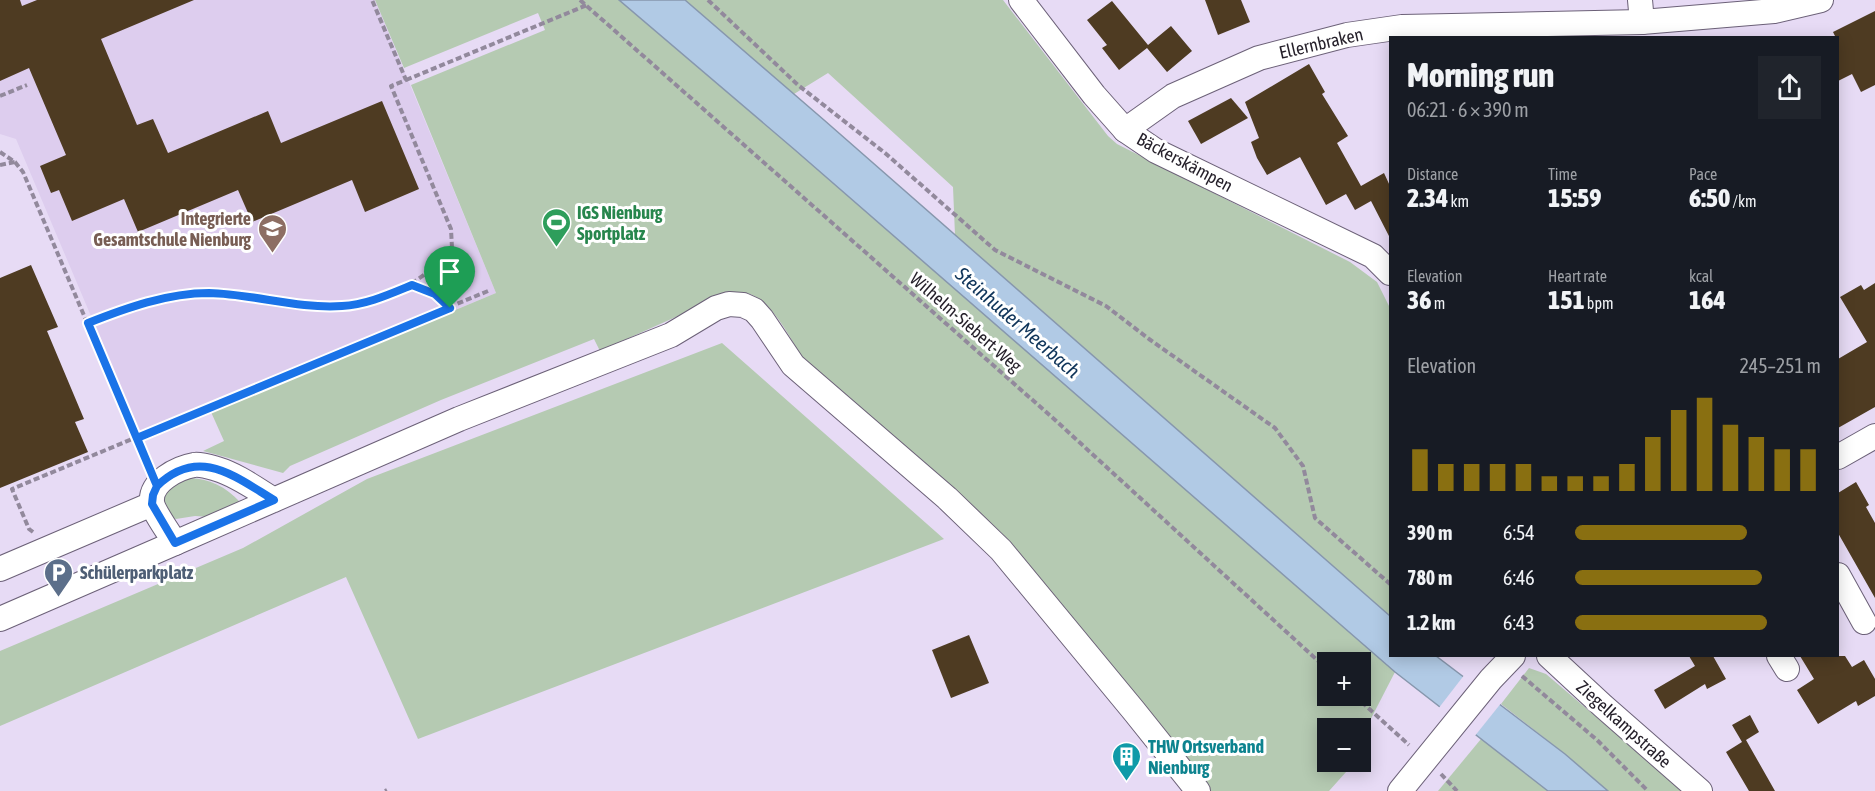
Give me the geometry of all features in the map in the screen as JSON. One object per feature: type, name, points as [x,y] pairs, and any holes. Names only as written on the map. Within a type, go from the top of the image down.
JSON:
[{"type":"street","name":"Bäckerskämpen","points":[[1021,0],[1094,95],[1125,130],[1156,151],[1351,244],[1372,256],[1389,272]]},
{"type":"street","name":"Ellernbraken","points":[[1125,130],[1173,96],[1259,58],[1347,34],[1402,27],[1641,11],[1774,11],[1821,0]]},
{"type":"street","points":[[0,619],[459,419],[672,335],[716,308],[729,304],[743,305],[754,310],[762,319],[793,365],[947,498],[1002,550],[1198,791]]},
{"type":"street","points":[[1839,456],[1874,438]]},
{"type":"street","points":[[0,569],[51,547],[155,495],[166,477],[180,469],[196,465],[218,469],[237,477],[274,500]]},
{"type":"street","points":[[155,495],[175,543]]},
{"type":"street","points":[[1839,576],[1864,622]]},
{"type":"street","name":"Ziegelkampstraße","points":[[1550,657],[1701,791]]},
{"type":"street","points":[[1400,791],[1511,659]]},
{"type":"path","points":[[372,0],[406,81]]},
{"type":"path","name":"Wilhelm-Siebert-Weg","points":[[580,0],[1054,418],[1317,660]]},
{"type":"path","points":[[708,0],[798,85],[885,153],[995,250],[1106,306],[1275,428],[1303,466],[1315,518],[1389,583]]},
{"type":"path","points":[[88,323],[127,308],[173,297],[207,293],[238,295],[307,306],[344,306],[380,298],[412,285],[438,265],[452,248],[451,229],[391,86],[586,5]]},
{"type":"path","points":[[0,96],[27,85]]},
{"type":"path","points":[[0,152],[15,162],[23,172],[137,438],[155,495]]},
{"type":"path","points":[[0,165],[15,162]]},
{"type":"path","points":[[412,285],[435,294],[450,308]]},
{"type":"path","points":[[51,547],[29,529],[12,489],[488,291]]},
{"type":"path","points":[[1511,659],[1519,673],[1597,740],[1648,791]]},
{"type":"path","points":[[1366,706],[1411,747]]},
{"type":"shaded area","name":"Integrierte Gesamtschule Nienburg","points":[[0,0],[375,0],[496,293],[143,439],[16,139],[0,134]]},
{"type":"green space","points":[[375,0],[619,0],[795,150],[1395,672],[1371,719],[1317,718],[1317,772],[1346,772],[1329,791],[1205,791],[1141,708],[804,363],[788,333],[772,312],[755,296],[746,293],[727,294],[600,351],[594,339],[441,400],[290,466],[283,473],[203,451],[224,441],[211,412],[496,293],[411,85],[545,30],[538,13],[404,68]]},
{"type":"green space","points":[[685,0],[1003,0],[1108,136],[1117,144],[1350,262],[1377,282],[1389,306],[1389,615],[955,235],[953,187],[828,73],[794,94]]},
{"type":"green space","points":[[722,343],[944,539],[418,739],[346,577],[0,726],[0,651],[243,548],[367,479]]},
{"type":"green space","points":[[189,478],[217,484],[240,502],[210,517],[195,516],[176,519],[170,517],[164,509],[164,492],[175,482]]},
{"type":"green space","points":[[1529,668],[1546,674],[1683,791],[1608,791],[1501,704]]},
{"type":"green space","points":[[1481,739],[1548,791],[1438,791]]},
{"type":"water","name":"Steinhuder Meerbach","points":[[619,0],[685,0],[1389,615],[1389,657],[1437,657],[1565,754],[1608,791],[1548,791],[1395,672],[795,150]]},
{"type":"pier","points":[[1465,674],[1502,702],[1474,737],[1438,709]]},
{"type":"building","points":[[0,0],[20,0],[22,6],[37,0],[194,0],[101,39],[137,125],[153,119],[168,153],[268,111],[281,143],[382,101],[419,189],[365,212],[352,180],[252,222],[238,190],[138,232],[124,199],[72,221],[59,190],[51,193],[40,166],[66,155],[29,68],[0,81]]},
{"type":"building","points":[[1205,0],[1241,0],[1250,22],[1218,35]]},
{"type":"building","points":[[1112,1],[1148,45],[1171,26],[1192,51],[1167,72],[1147,48],[1119,70],[1102,48],[1107,45],[1087,20]]},
{"type":"building","points":[[1875,11],[1875,85],[1861,92],[1852,74],[1839,80],[1839,36],[1835,36],[1833,32]]},
{"type":"building","points":[[1309,64],[1325,92],[1322,94],[1348,136],[1337,143],[1361,186],[1384,173],[1389,184],[1389,236],[1371,201],[1355,210],[1346,194],[1326,205],[1300,157],[1267,175],[1251,142],[1259,138],[1245,102]]},
{"type":"building","points":[[1231,98],[1248,118],[1201,144],[1188,121]]},
{"type":"building","points":[[31,265],[58,327],[47,331],[84,419],[75,422],[88,452],[0,488],[0,278]]},
{"type":"building","points":[[1875,283],[1875,407],[1839,427],[1839,358],[1867,342],[1840,297],[1861,285],[1864,290]]},
{"type":"building","points":[[1856,482],[1869,505],[1866,507],[1875,523],[1875,598],[1839,535],[1839,492]]},
{"type":"building","points":[[969,635],[989,683],[951,698],[932,650]]},
{"type":"building","points":[[1845,656],[1852,667],[1864,660],[1875,679],[1875,696],[1858,706],[1856,701],[1818,724],[1797,690],[1814,679],[1801,657]]},
{"type":"building","points":[[1690,657],[1714,657],[1726,679],[1707,689],[1705,684],[1665,709],[1654,690],[1695,666]]},
{"type":"building","points":[[1750,715],[1759,732],[1746,740],[1775,791],[1749,791],[1726,752],[1742,742],[1732,725]]},
{"type":"place","name":"IGS Nienburg Sportplatz","points":[[556,248]]},
{"type":"place","name":"Integrierte Gesamtschule Nienburg","points":[[272,254]]},
{"type":"place","name":"Schülerparkplatz","points":[[59,598]]},
{"type":"place","name":"THW Ortsverband Nienburg","points":[[1127,782]]},
{"type":"route","points":[[450,308],[137,438],[157,486],[166,477],[180,469],[196,465],[218,469],[237,477],[274,500],[175,543],[152,504],[157,486],[88,323],[127,308],[173,297],[207,293],[238,295],[307,306],[344,306],[380,298],[412,285],[435,294],[450,308]]}]
